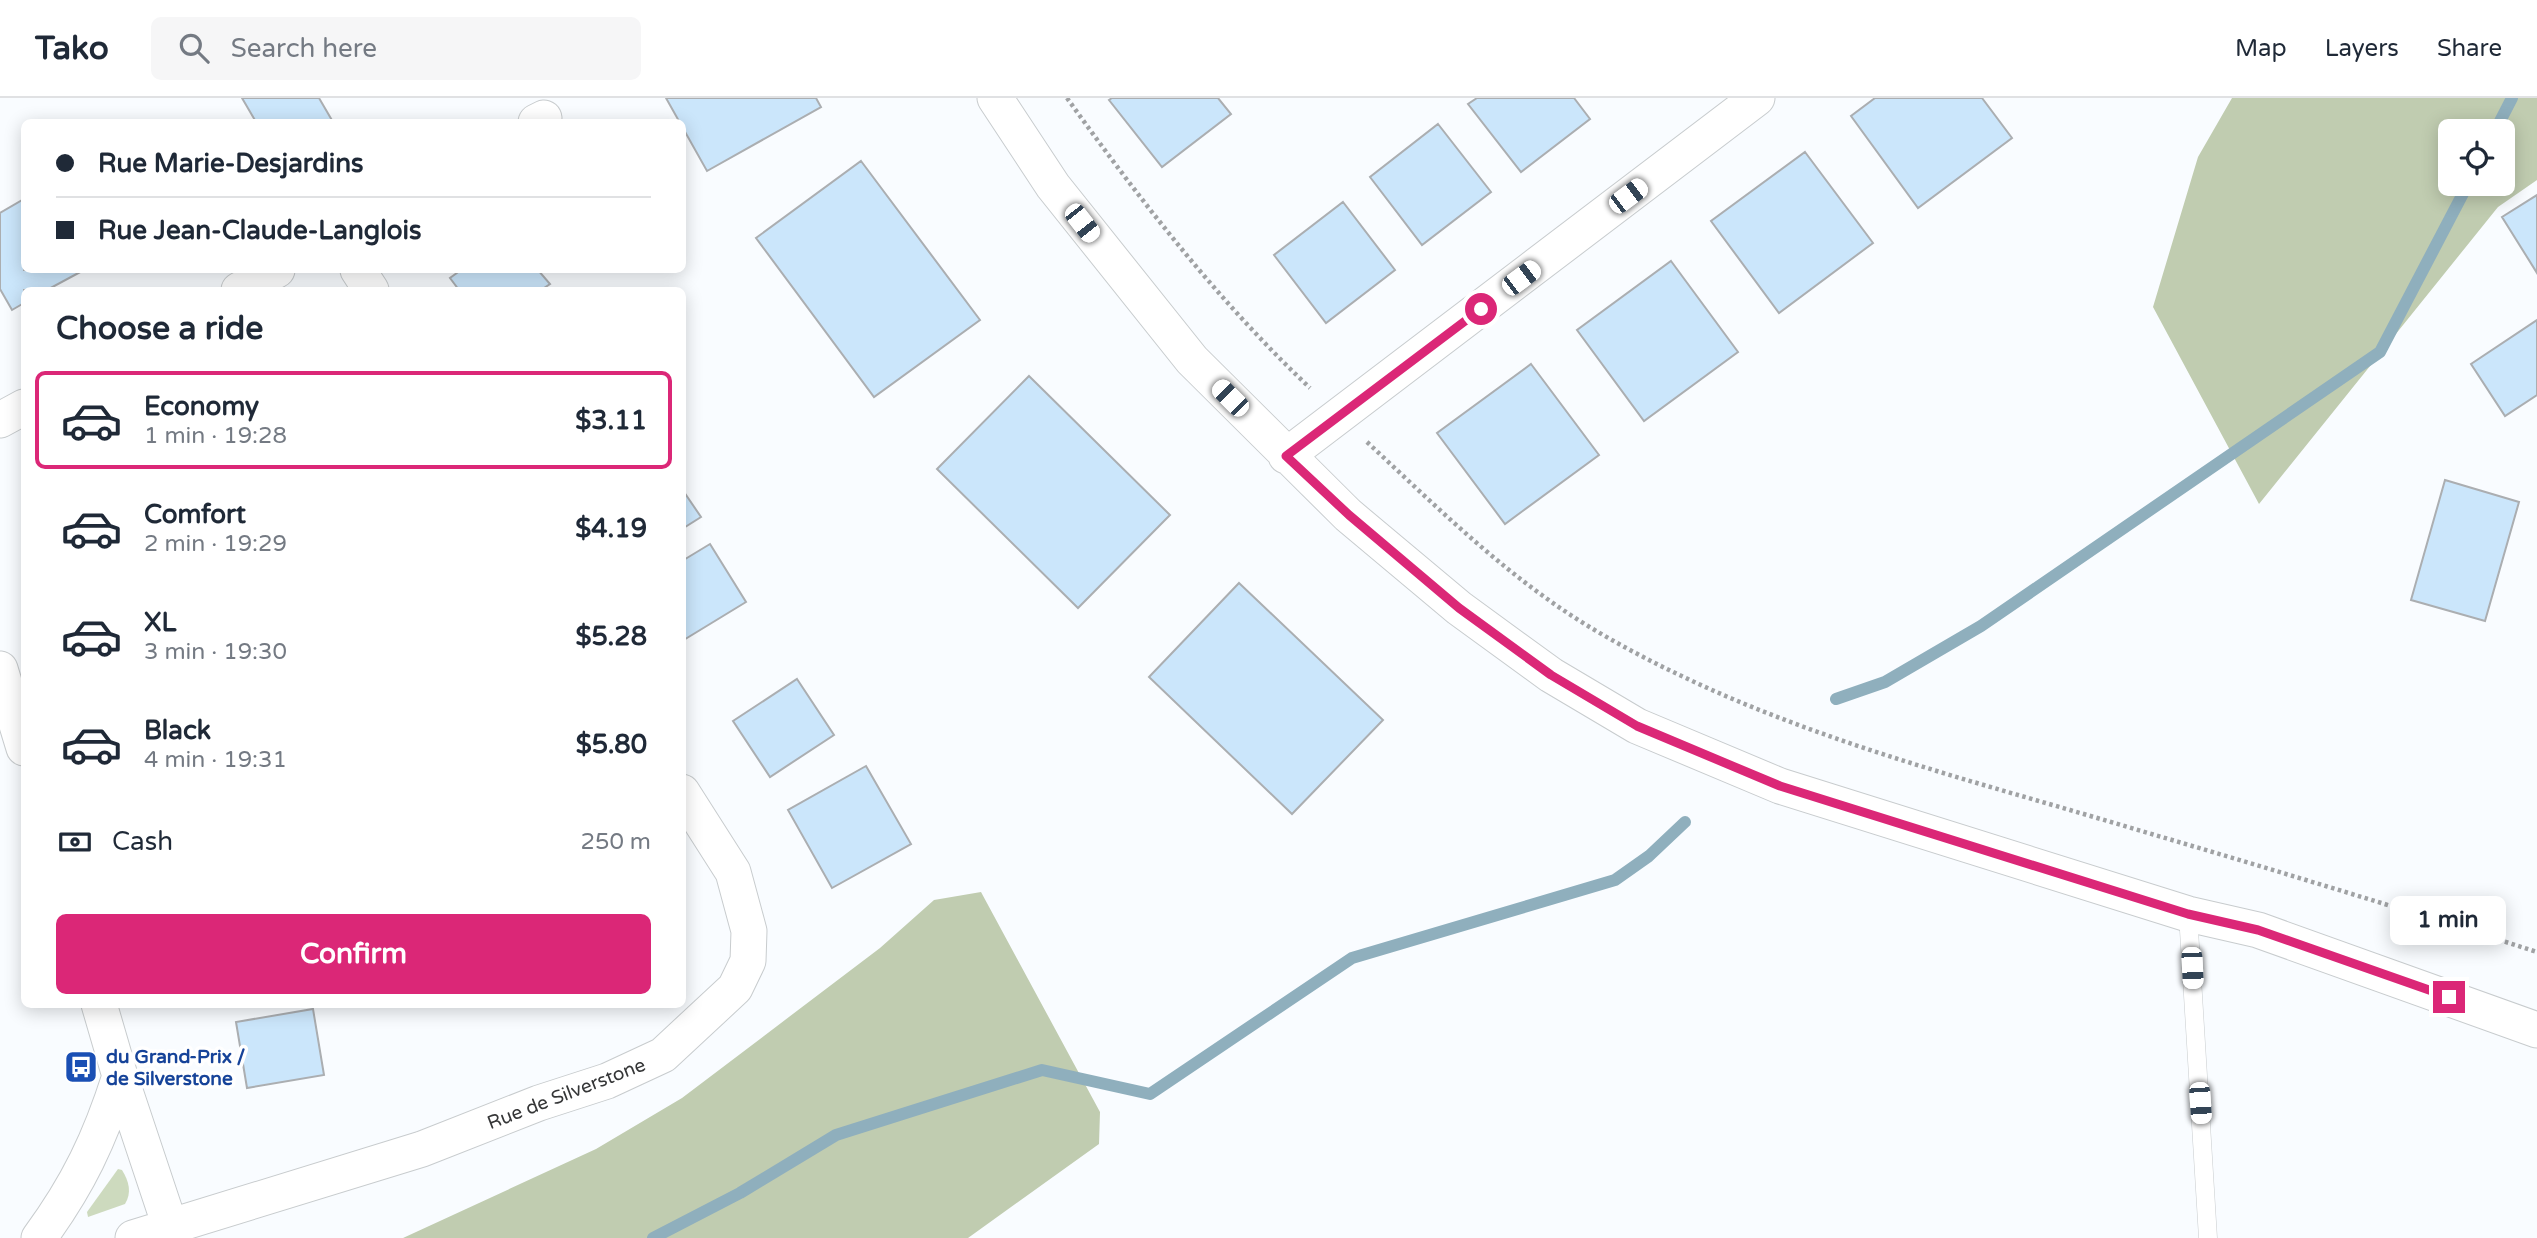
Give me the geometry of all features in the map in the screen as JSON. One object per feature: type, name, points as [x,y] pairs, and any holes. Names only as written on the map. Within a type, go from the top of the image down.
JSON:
[{"type":"street","points":[[995,98],[1053,186],[1125,280],[1192,360],[1286,456],[1349,515],[1459,608],[1551,675],[1637,726],[1780,786],[2188,914],[2258,930],[2537,1030]]},
{"type":"street","points":[[1286,456],[1757,98]]},
{"type":"street","points":[[245,287],[271,273]]},
{"type":"street","points":[[0,420],[21,409]]},
{"type":"street","points":[[0,668],[21,738]]},
{"type":"street","name":"Rue de Silverstone","points":[[132,1238],[171,1231],[422,1149],[539,1103],[607,1081],[663,1055],[735,988],[748,961],[748,931],[733,872],[686,798]]},
{"type":"street","points":[[100,1008],[171,1231]]},
{"type":"street","points":[[39,1238],[85,1169],[104,1125],[120,1076]]},
{"type":"lane","points":[[2188,914],[2208,1238]]},
{"type":"path","points":[[1067,98],[1177,245],[1306,385]]},
{"type":"path","points":[[1380,454],[1448,520],[1531,586],[1595,630],[1686,681],[1870,752],[2366,897],[2537,952]]},
{"type":"green space","points":[[2232,98],[2537,98],[2537,180],[2515,195],[2515,119],[2438,119],[2438,196],[2514,196],[2498,207],[2259,504],[2153,307],[2198,157]]},
{"type":"green space","points":[[981,892],[1100,1112],[1099,1144],[968,1238],[403,1238],[596,1149],[682,1098],[880,948],[934,900]]},
{"type":"green space","points":[[118,1169],[122,1170],[129,1187],[125,1204],[88,1217],[87,1212]]},
{"type":"building","points":[[242,98],[319,98],[331,119],[254,119]]},
{"type":"building","points":[[666,98],[816,98],[821,107],[707,171],[686,134],[686,119],[678,119]]},
{"type":"building","points":[[1218,98],[1231,114],[1162,167],[1109,100]]},
{"type":"building","points":[[1477,98],[1574,98],[1590,119],[1521,172],[1468,104]]},
{"type":"building","points":[[1875,98],[1982,98],[2012,138],[1918,208],[1851,116]]},
{"type":"building","points":[[1438,124],[1491,192],[1422,245],[1370,177]]},
{"type":"building","points":[[1805,152],[1873,243],[1779,313],[1711,221]]},
{"type":"building","points":[[861,161],[980,320],[874,397],[756,238]]},
{"type":"building","points":[[2537,195],[2537,273],[2502,217]]},
{"type":"building","points":[[21,201],[21,273],[78,273],[53,287],[21,287],[21,305],[12,310],[0,289],[0,213]]},
{"type":"building","points":[[1343,202],[1395,270],[1326,323],[1274,255]]},
{"type":"building","points":[[1671,261],[1738,352],[1644,421],[1577,330]]},
{"type":"building","points":[[457,273],[541,273],[550,284],[546,287],[457,287],[450,278]]},
{"type":"building","points":[[2537,320],[2537,395],[2505,416],[2471,364]]},
{"type":"building","points":[[1531,364],[1599,455],[1505,524],[1437,433]]},
{"type":"building","points":[[1029,376],[1170,515],[1078,608],[937,469]]},
{"type":"building","points":[[2445,480],[2519,502],[2485,621],[2411,600]]},
{"type":"building","points":[[686,495],[701,517],[686,526]]},
{"type":"building","points":[[710,544],[746,602],[686,639],[686,559]]},
{"type":"building","points":[[1239,583],[1383,720],[1292,814],[1149,677]]},
{"type":"building","points":[[797,679],[834,735],[770,777],[733,721]]},
{"type":"building","points":[[866,766],[911,844],[832,888],[788,810]]},
{"type":"building","points":[[313,1009],[324,1075],[247,1088],[236,1022]]},
{"type":"waterway","points":[[2501,119],[2512,98]]},
{"type":"waterway","points":[[1836,699],[1885,682],[1981,626],[2380,352],[2462,196]]},
{"type":"waterway","points":[[653,1238],[740,1193],[836,1135],[1042,1070],[1150,1094],[1352,958],[1615,880],[1649,856],[1685,822]]},
{"type":"place","name":"du Grand-Prix / de Silverstone","points":[[81,1067]]},
{"type":"route","points":[[1481,309],[1286,456],[1349,515],[1459,608],[1551,675],[1637,726],[1780,786],[2188,914],[2258,930],[2449,997]]}]
